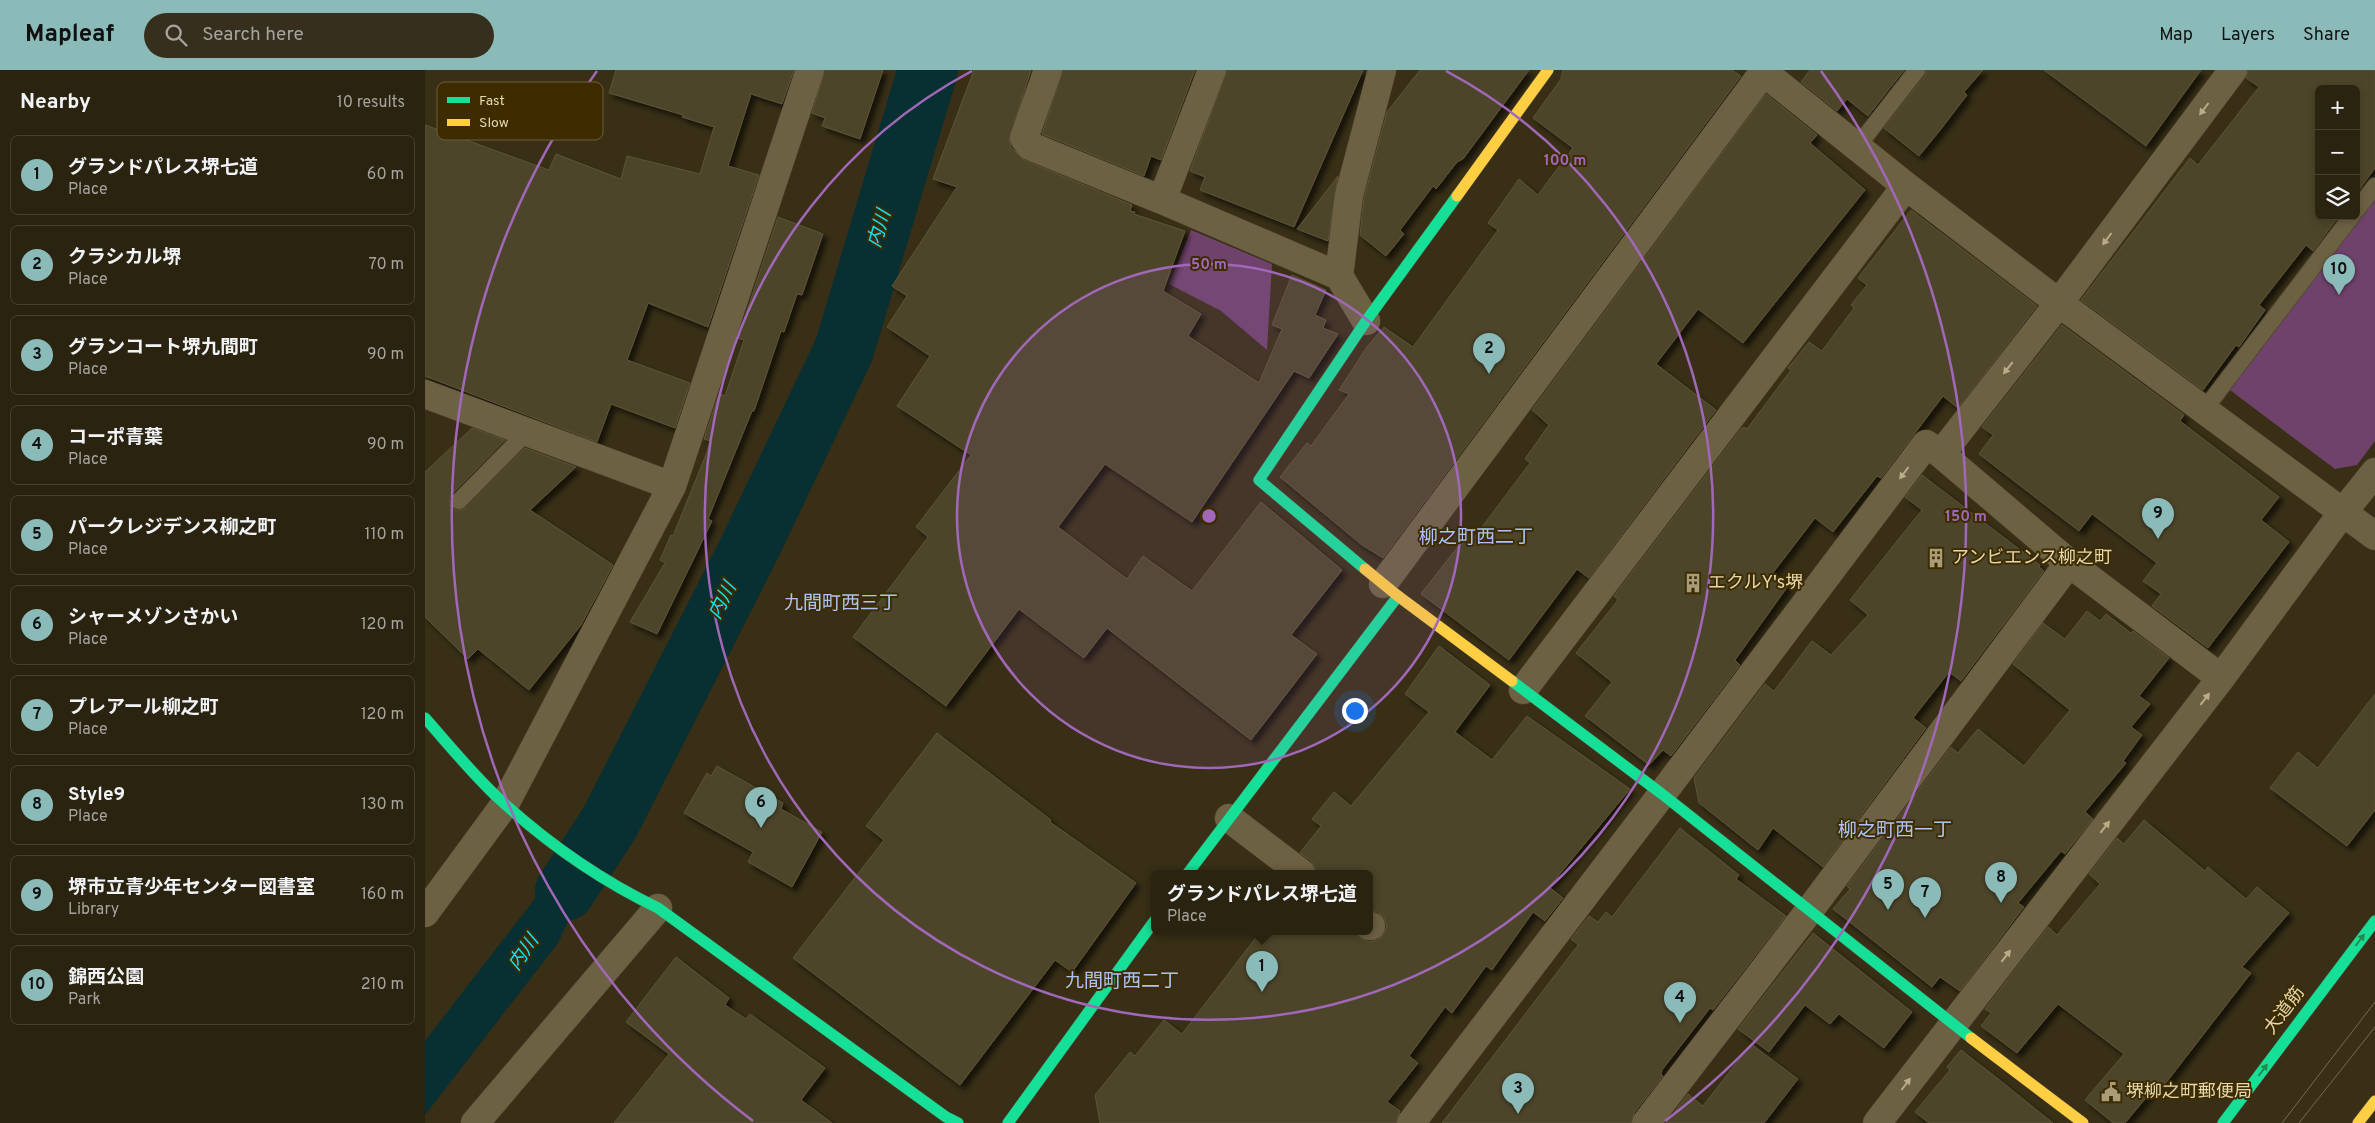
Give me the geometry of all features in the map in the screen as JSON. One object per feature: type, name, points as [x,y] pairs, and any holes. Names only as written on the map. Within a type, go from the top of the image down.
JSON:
[{"type":"street","points":[[425,913],[505,804],[672,486],[810,70]]},
{"type":"street","points":[[1048,70],[1024,138],[1030,146],[1339,276],[1366,321]]},
{"type":"street","points":[[1162,200],[1212,70]]},
{"type":"street","points":[[1339,276],[1349,195],[1382,70]]},
{"type":"street","points":[[1548,70],[1366,321],[1259,480],[1391,590],[1663,794],[1953,1024],[2083,1123]]},
{"type":"street","points":[[1190,870],[1763,70],[1906,186],[2059,303],[2375,536]]},
{"type":"street","points":[[1941,454],[2059,303],[2233,70]]},
{"type":"street","points":[[1523,690],[1906,186]]},
{"type":"street","points":[[425,394],[672,486]]},
{"type":"street","points":[[1411,1123],[1663,794],[1926,444],[1941,454],[2069,563],[2221,678]]},
{"type":"street","points":[[1877,1123],[2221,678],[2343,512],[2375,472]]},
{"type":"street","points":[[1646,1123],[1809,911],[2069,563]]},
{"type":"street","points":[[425,718],[505,804],[554,844],[631,896],[658,908],[946,1117],[958,1123]]},
{"type":"street","points":[[1229,818],[1297,870]]},
{"type":"street","points":[[475,1123],[658,908]]},
{"type":"street","name":"大道筋","points":[[2223,1123],[2375,921]]},
{"type":"street","points":[[1008,1123],[1151,926]]},
{"type":"street","points":[[2358,1123],[2375,1102]]},
{"type":"lane","points":[[1857,147],[1917,70]]},
{"type":"lane","points":[[2360,206],[2375,186]]},
{"type":"lane","points":[[2204,410],[2349,220]]},
{"type":"lane","points":[[459,501],[527,432]]},
{"type":"shaded area","points":[[2375,199],[2375,441],[2357,465],[2335,469],[2230,390]]},
{"type":"shaded area","points":[[1191,230],[1272,264],[1267,350],[1221,311],[1169,284]]},
{"type":"water","points":[[604,820],[617,825],[606,839],[558,943],[425,1115],[425,1041],[587,831]]},
{"type":"pier","points":[[580,835],[603,851],[580,901],[547,878]]},
{"type":"building","points":[[616,70],[794,70],[782,104],[751,94],[728,166],[759,175],[708,327],[648,303],[627,360],[690,383],[675,428],[611,404],[597,442],[425,376],[425,125],[437,129],[437,140],[466,140],[549,170],[556,154],[621,179],[627,156],[700,174],[714,127],[682,117],[683,115],[609,93]]},
{"type":"building","points":[[825,70],[883,70],[860,139],[822,126],[825,118],[812,113]]},
{"type":"building","points":[[974,70],[1031,70],[1009,140],[1011,147],[1024,160],[1132,205],[1130,211],[1135,212],[1134,214],[1185,231],[1163,291],[1201,314],[1188,336],[1259,383],[1282,329],[1272,325],[1292,275],[1326,290],[1315,315],[1326,320],[1323,328],[1338,334],[1309,378],[1294,371],[1192,522],[1105,464],[1058,527],[1127,579],[1143,556],[1192,591],[1261,502],[1342,570],[1291,635],[1317,654],[1251,740],[1107,628],[1084,658],[1019,609],[946,706],[853,637],[928,537],[916,527],[971,455],[897,406],[930,356],[887,327],[907,296],[892,286],[957,187],[933,179]]},
{"type":"building","points":[[1063,70],[1195,70],[1161,160],[1151,156],[1144,176],[1042,134]]},
{"type":"building","points":[[1227,70],[1363,70],[1294,227],[1200,190],[1205,177],[1190,171]]},
{"type":"building","points":[[1420,70],[1529,70],[1463,159],[1457,162],[1436,189],[1433,186],[1400,230],[1404,234],[1386,256],[1360,235],[1364,198],[1387,112]]},
{"type":"building","points":[[1563,70],[1732,70],[1741,76],[1383,558],[1362,545],[1280,477],[1307,443],[1311,446],[1349,394],[1339,390],[1367,347],[1384,327],[1413,347],[1498,230],[1488,223],[1519,179],[1538,195],[1573,148],[1533,118],[1561,79]]},
{"type":"building","points":[[1810,70],[1904,70],[1868,116],[1847,99],[1837,111],[1801,82]]},
{"type":"building","points":[[1927,70],[1983,70],[1964,92],[1967,95],[1919,156],[1884,128],[1925,76]]},
{"type":"building","points":[[2044,70],[2201,70],[2146,146]]},
{"type":"building","points":[[2248,70],[2375,70],[2375,168],[2360,189],[2360,85],[2315,85],[2315,220],[2336,220],[2313,251],[2306,245],[2259,305],[2265,310],[2239,347],[2236,345],[2203,390],[2081,300],[2190,158],[2198,165],[2259,87],[2246,78]]},
{"type":"building","points":[[1766,94],[1817,135],[1810,143],[1865,190],[1743,343],[1698,309],[1656,364],[1716,410],[1589,578],[1577,569],[1509,660],[1421,594],[1467,535],[1473,539],[1530,463],[1525,459],[1549,425],[1532,410]]},
{"type":"building","points":[[1338,176],[1328,241],[1297,229],[1318,202]]},
{"type":"building","points":[[1911,210],[2037,306],[1958,408],[1943,396],[1881,478],[1877,476],[1833,532],[1815,518],[1772,574],[1788,586],[1735,660],[1740,665],[1671,756],[1663,750],[1649,765],[1585,716],[1612,682],[1576,653],[1618,600],[1614,596],[1741,429],[1744,427],[1747,429],[1791,370],[1788,368],[1809,342],[1822,351],[1854,308],[1851,305],[1867,285],[1858,278]]},
{"type":"building","points":[[778,217],[823,234],[802,295],[797,294],[784,332],[781,331],[754,411],[752,411],[708,519],[712,521],[657,634],[630,622],[665,563],[660,560],[671,535],[673,536],[707,452],[710,441],[704,439],[719,394],[725,396],[744,340],[738,338]]},
{"type":"building","points":[[2062,325],[2184,415],[2180,421],[2279,497],[2261,520],[2289,542],[2208,648],[2152,606],[2161,594],[2143,581],[2157,563],[2092,514],[2079,531],[1979,454],[1993,435],[1982,427]]},
{"type":"building","points":[[472,428],[505,440],[452,494],[449,499],[452,508],[457,511],[466,508],[525,448],[576,467],[530,510],[613,565],[581,625],[529,690],[478,649],[468,659],[425,617],[425,472]]},
{"type":"building","points":[[1922,475],[2040,565],[2039,567],[2044,571],[1961,681],[1949,672],[1913,718],[1926,728],[1823,867],[1773,828],[1758,850],[1699,803],[1694,778],[1765,684],[1774,691],[1812,641],[1831,655],[1868,615],[1850,600],[1922,510],[1905,497]]},
{"type":"building","points":[[2087,611],[2100,621],[2106,614],[2131,633],[2133,631],[2169,658],[2139,696],[2150,704],[2131,727],[2142,735],[2123,761],[2126,763],[2085,812],[2093,819],[2065,854],[2061,851],[2018,903],[2024,907],[1960,991],[1940,977],[1932,987],[1833,909],[1850,889],[1847,886],[1951,747],[1958,753],[1978,729],[2024,766],[2070,710],[2013,664],[2043,623],[2065,639]]},
{"type":"building","points":[[1439,646],[1490,685],[1455,732],[1492,760],[1527,716],[1630,789],[1549,887],[1563,898],[1545,921],[1533,912],[1492,970],[1486,966],[1452,1013],[1445,1007],[1409,1056],[1418,1063],[1387,1102],[1400,1111],[1396,1123],[1100,1123],[1095,1095],[1130,1052],[1135,1056],[1164,1020],[1182,1034],[1258,935],[1358,935],[1361,939],[1369,942],[1378,940],[1384,934],[1387,926],[1384,918],[1378,912],[1373,911],[1373,870],[1316,870],[1311,861],[1300,853],[1321,826],[1312,819],[1334,792],[1351,806],[1429,712],[1405,694]]},
{"type":"building","points":[[2375,694],[2375,810],[2347,846],[2270,788],[2298,752],[2318,768]]},
{"type":"building","points":[[937,733],[1051,820],[1050,822],[1136,883],[1072,972],[1055,960],[960,1085],[793,958],[884,840],[866,826]]},
{"type":"building","points":[[717,766],[783,803],[781,809],[822,832],[792,887],[748,862],[753,852],[684,813],[707,773],[711,776]]},
{"type":"building","points":[[2144,820],[2205,871],[2208,867],[2246,899],[2257,887],[2289,913],[2242,967],[2251,973],[2165,1084],[2160,1081],[2125,1123],[2113,1123],[2085,1100],[2124,1054],[2058,1004],[2017,1053],[1981,1026],[1991,1013],[1985,1009],[2048,927],[2057,935],[2100,884],[2089,874],[2117,838],[2124,844]]},
{"type":"building","points":[[1680,828],[1739,875],[1736,879],[1786,916],[1713,1010],[1710,1008],[1662,1070],[1661,1074],[1663,1076],[1634,1113],[1631,1123],[1442,1123],[1578,945],[1571,939],[1589,916],[1598,922],[1606,912],[1612,917]]},
{"type":"building","points":[[1813,933],[1912,1012],[1884,1048],[1839,1014],[1830,1024],[1805,1005],[1769,1052],[1738,1029]]},
{"type":"building","points":[[676,957],[729,998],[725,1005],[746,1019],[750,1014],[825,1068],[801,1100],[832,1123],[614,1123],[669,1054],[626,1022]]},
{"type":"building","points":[[1751,1044],[1798,1079],[1764,1123],[1666,1123],[1688,1094],[1703,1106]]},
{"type":"building","points":[[1961,1050],[2053,1123],[1929,1123],[1915,1112],[1950,1070],[1947,1067]]},
{"type":"waterway","name":"内川","points":[[565,891],[610,822],[749,549],[844,350],[928,70]]},
{"type":"tram line","points":[[2282,1123],[2375,1002]]},
{"type":"tram line","points":[[2299,1123],[2375,1027]]},
{"type":"traffic: fast","points":[[1365,569],[1259,480],[1366,321],[1457,196]]},
{"type":"traffic: fast","points":[[1190,870],[1398,596]]},
{"type":"traffic: fast","points":[[1512,681],[1662,794],[1971,1038]]},
{"type":"traffic: fast","points":[[425,718],[495,795],[532,828],[572,858],[636,897],[658,908],[946,1117],[958,1123]]},
{"type":"traffic: fast","points":[[2223,1123],[2375,921]]},
{"type":"traffic: fast","points":[[1008,1123],[1151,926]]},
{"type":"traffic: slow","points":[[1457,196],[1548,70]]},
{"type":"traffic: slow","points":[[1365,569],[1512,681]]},
{"type":"traffic: slow","points":[[1971,1038],[2083,1123]]},
{"type":"traffic: slow","points":[[2358,1123],[2375,1101]]},
{"type":"place","name":"錦西公園","points":[[2339,295]]},
{"type":"place","name":"クラシカル堺","points":[[1489,374]]},
{"type":"place","name":"堺市立青少年センター図書室","points":[[2158,539]]},
{"type":"place","name":"アンビエンス柳之町","points":[[1936,558]]},
{"type":"place","name":"エクルY's堺","points":[[1693,583]]},
{"type":"place","name":"シャーメゾンさかい","points":[[761,828]]},
{"type":"place","name":"Style9","points":[[2001,903]]},
{"type":"place","name":"パークレジデンス柳之町","points":[[1888,910]]},
{"type":"place","name":"プレアール柳之町","points":[[1925,918]]},
{"type":"place","name":"グランドパレス堺七道","points":[[1262,992]]},
{"type":"place","name":"コーポ青葉","points":[[1680,1023]]},
{"type":"place","name":"堺柳之町郵便局","points":[[2111,1092]]},
{"type":"place","name":"グランコート堺九間町","points":[[1518,1114]]},
{"type":"district","name":"柳之町西二丁","points":[[1476,538]]},
{"type":"district","name":"九間町西三丁","points":[[841,604]]},
{"type":"district","name":"柳之町西一丁","points":[[1895,831]]},
{"type":"district","name":"九間町西二丁","points":[[1122,982]]}]
